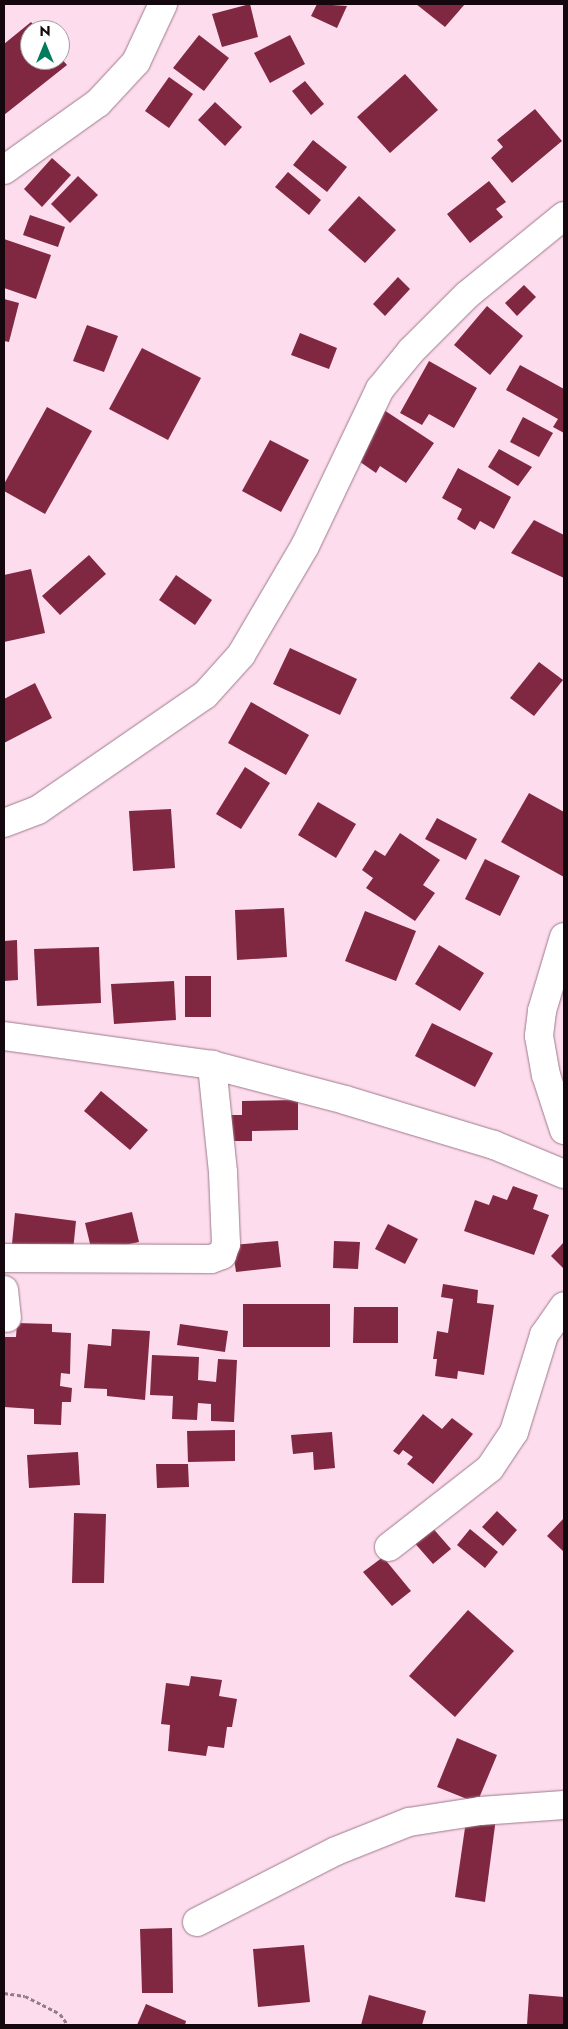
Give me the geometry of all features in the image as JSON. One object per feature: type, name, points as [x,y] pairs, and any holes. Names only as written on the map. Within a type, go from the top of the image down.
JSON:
[{"type":"street","points":[[4,170],[98,103],[136,62],[163,4]]},
{"type":"street","points":[[4,823],[38,810],[205,695],[241,655],[305,546],[380,390],[411,350],[467,295],[554,238],[564,216]]},
{"type":"street","points":[[564,937],[542,1011],[539,1036],[546,1075],[564,1130]]},
{"type":"street","points":[[4,1036],[212,1065],[345,1100],[484,1142],[564,1174]]},
{"type":"street","points":[[4,1258],[211,1260],[222,1255],[226,1244],[223,1172],[212,1065]]},
{"type":"street","points":[[4,1290],[7,1318]]},
{"type":"street","points":[[389,1547],[490,1468],[514,1432],[544,1335],[564,1306]]},
{"type":"street","points":[[197,1922],[336,1852],[409,1822],[480,1811],[564,1805]]},
{"type":"path","points":[[4,1993],[25,1996],[60,2014],[68,2025]]},
{"type":"building","points":[[250,4],[258,37],[222,47],[212,14]]},
{"type":"building","points":[[317,4],[347,6],[337,28],[311,16]]},
{"type":"building","points":[[416,4],[465,4],[445,27]]},
{"type":"building","points":[[20,31],[20,70],[61,70],[4,115],[4,44]]},
{"type":"building","points":[[199,35],[229,58],[204,91],[173,68]]},
{"type":"building","points":[[290,35],[305,64],[270,83],[254,53]]},
{"type":"building","points":[[405,74],[438,110],[390,153],[357,117]]},
{"type":"building","points":[[169,77],[193,94],[169,128],[145,111]]},
{"type":"building","points":[[305,81],[324,104],[311,115],[292,91]]},
{"type":"building","points":[[215,102],[242,127],[225,146],[198,120]]},
{"type":"building","points":[[535,109],[562,141],[512,183],[491,158],[503,147],[497,140]]},
{"type":"building","points":[[313,140],[347,167],[327,192],[293,165]]},
{"type":"building","points":[[52,158],[71,175],[42,207],[24,189]]},
{"type":"building","points":[[288,172],[321,200],[309,215],[275,187]]},
{"type":"building","points":[[78,176],[98,195],[70,223],[51,204]]},
{"type":"building","points":[[489,181],[506,202],[496,209],[503,217],[470,243],[447,214]]},
{"type":"building","points":[[359,196],[396,230],[365,263],[328,230]]},
{"type":"building","points":[[30,215],[65,227],[58,247],[23,235]]},
{"type":"building","points":[[4,239],[51,255],[36,299],[4,288]]},
{"type":"building","points":[[398,277],[410,289],[385,316],[373,304]]},
{"type":"building","points":[[524,285],[536,297],[517,316],[505,303]]},
{"type":"building","points":[[4,299],[19,303],[9,342],[4,341]]},
{"type":"building","points":[[487,306],[523,336],[490,375],[454,345]]},
{"type":"building","points":[[87,325],[118,336],[104,372],[73,361]]},
{"type":"building","points":[[300,333],[337,348],[329,369],[291,355]]},
{"type":"building","points":[[142,348],[201,378],[168,440],[109,409]]},
{"type":"building","points":[[429,361],[477,388],[454,428],[429,414],[422,425],[400,413]]},
{"type":"building","points":[[520,365],[564,389],[564,433],[553,427],[558,419],[506,390]]},
{"type":"building","points":[[47,407],[92,431],[45,514],[4,491],[4,484]]},
{"type":"building","points":[[384,410],[434,443],[406,483],[380,466],[376,473],[353,457]]},
{"type":"building","points":[[523,417],[553,433],[539,457],[510,442]]},
{"type":"building","points":[[270,440],[309,460],[281,512],[242,491]]},
{"type":"building","points":[[499,449],[532,467],[518,486],[488,467]]},
{"type":"building","points":[[458,468],[511,497],[494,529],[480,521],[475,530],[457,519],[462,509],[442,498]]},
{"type":"building","points":[[534,520],[564,535],[564,578],[511,553]]},
{"type":"building","points":[[89,555],[106,574],[60,615],[42,596]]},
{"type":"building","points":[[31,569],[45,633],[4,642],[4,575]]},
{"type":"building","points":[[176,575],[212,600],[195,625],[159,600]]},
{"type":"building","points":[[290,648],[357,679],[340,715],[273,684]]},
{"type":"building","points":[[539,662],[563,680],[534,716],[510,698]]},
{"type":"building","points":[[35,683],[52,718],[4,743],[4,699]]},
{"type":"building","points":[[251,702],[309,735],[286,775],[228,743]]},
{"type":"building","points":[[245,767],[270,783],[241,829],[216,814]]},
{"type":"building","points":[[529,793],[564,812],[564,877],[501,842]]},
{"type":"building","points":[[318,802],[356,824],[336,858],[298,835]]},
{"type":"building","points":[[171,809],[175,868],[133,871],[129,811]]},
{"type":"building","points":[[437,818],[477,839],[466,860],[425,839]]},
{"type":"building","points":[[400,833],[440,860],[423,885],[435,893],[415,921],[366,888],[373,878],[362,870],[375,850],[385,856]]},
{"type":"building","points":[[485,859],[520,876],[500,916],[465,899]]},
{"type":"building","points":[[284,908],[287,957],[237,960],[235,910]]},
{"type":"building","points":[[365,911],[416,931],[396,981],[345,961]]},
{"type":"building","points":[[17,940],[18,980],[4,981],[4,941]]},
{"type":"building","points":[[439,945],[484,973],[460,1011],[415,984]]},
{"type":"building","points":[[99,947],[101,1003],[37,1006],[34,949]]},
{"type":"building","points":[[185,976],[211,976],[211,1017],[185,1017]]},
{"type":"building","points":[[174,981],[176,1020],[114,1024],[111,984]]},
{"type":"building","points":[[432,1023],[493,1053],[475,1087],[415,1056]]},
{"type":"building","points":[[101,1091],[148,1130],[130,1150],[84,1111]]},
{"type":"building","points":[[298,1100],[298,1130],[252,1131],[252,1141],[225,1141],[225,1115],[242,1115],[242,1101]]},
{"type":"building","points":[[513,1186],[538,1195],[533,1209],[549,1215],[534,1255],[464,1231],[475,1200],[489,1205],[493,1195],[507,1200]]},
{"type":"building","points":[[132,1212],[139,1242],[92,1252],[85,1223]]},
{"type":"building","points":[[15,1213],[76,1221],[73,1251],[12,1244]]},
{"type":"building","points":[[388,1224],[418,1239],[405,1264],[375,1249]]},
{"type":"building","points":[[278,1241],[281,1267],[236,1272],[232,1245]]},
{"type":"building","points":[[334,1241],[360,1242],[358,1269],[333,1268]]},
{"type":"building","points":[[564,1242],[564,1269],[551,1256]]},
{"type":"building","points":[[443,1284],[478,1290],[477,1303],[494,1305],[484,1375],[458,1371],[457,1379],[435,1376],[437,1359],[433,1359],[437,1331],[448,1333],[453,1299],[441,1297]]},
{"type":"building","points":[[243,1304],[330,1304],[330,1347],[243,1347]]},
{"type":"building","points":[[354,1307],[398,1307],[398,1343],[353,1343]]},
{"type":"building","points":[[17,1323],[52,1324],[52,1332],[71,1333],[70,1374],[61,1373],[60,1386],[72,1388],[71,1402],[62,1402],[61,1425],[34,1424],[34,1409],[4,1407],[4,1337],[16,1337]]},
{"type":"building","points":[[180,1324],[228,1331],[225,1352],[177,1345]]},
{"type":"building","points":[[112,1329],[150,1331],[145,1400],[107,1396],[107,1389],[84,1388],[88,1344],[111,1346]]},
{"type":"building","points":[[152,1355],[199,1357],[198,1380],[216,1382],[218,1359],[237,1360],[234,1422],[211,1421],[211,1404],[198,1403],[197,1420],[172,1419],[173,1396],[150,1395]]},
{"type":"building","points":[[423,1414],[442,1429],[452,1418],[473,1434],[433,1484],[407,1464],[413,1457],[403,1450],[399,1455],[393,1451]]},
{"type":"building","points":[[235,1430],[235,1461],[188,1462],[187,1431]]},
{"type":"building","points":[[332,1432],[335,1468],[314,1470],[313,1452],[293,1454],[291,1435]]},
{"type":"building","points":[[78,1452],[80,1485],[29,1488],[27,1455]]},
{"type":"building","points":[[156,1464],[188,1464],[189,1487],[157,1488]]},
{"type":"building","points":[[497,1511],[517,1530],[503,1546],[482,1527]]},
{"type":"building","points":[[74,1513],[106,1514],[104,1583],[72,1583]]},
{"type":"building","points":[[564,1518],[564,1552],[547,1536]]},
{"type":"building","points":[[430,1525],[451,1549],[433,1564],[412,1540]]},
{"type":"building","points":[[470,1529],[498,1552],[485,1568],[457,1545]]},
{"type":"building","points":[[383,1557],[411,1591],[392,1606],[363,1572]]},
{"type":"building","points":[[468,1610],[514,1651],[455,1717],[409,1676]]},
{"type":"building","points":[[191,1676],[222,1680],[219,1696],[237,1699],[232,1727],[227,1727],[224,1748],[208,1746],[206,1756],[168,1751],[170,1725],[161,1724],[166,1683],[189,1686]]},
{"type":"building","points":[[457,1738],[497,1755],[477,1803],[437,1787]]},
{"type":"building","points":[[467,1814],[496,1818],[485,1902],[455,1897]]},
{"type":"building","points":[[172,1928],[173,1993],[142,1993],[140,1929]]},
{"type":"building","points":[[304,1945],[310,2002],[258,2007],[253,1949]]},
{"type":"building","points":[[529,1994],[564,1997],[564,2025],[527,2025]]},
{"type":"building","points":[[369,1995],[426,2011],[422,2025],[361,2025]]},
{"type":"building","points":[[146,2004],[186,2021],[185,2025],[137,2025]]}]
